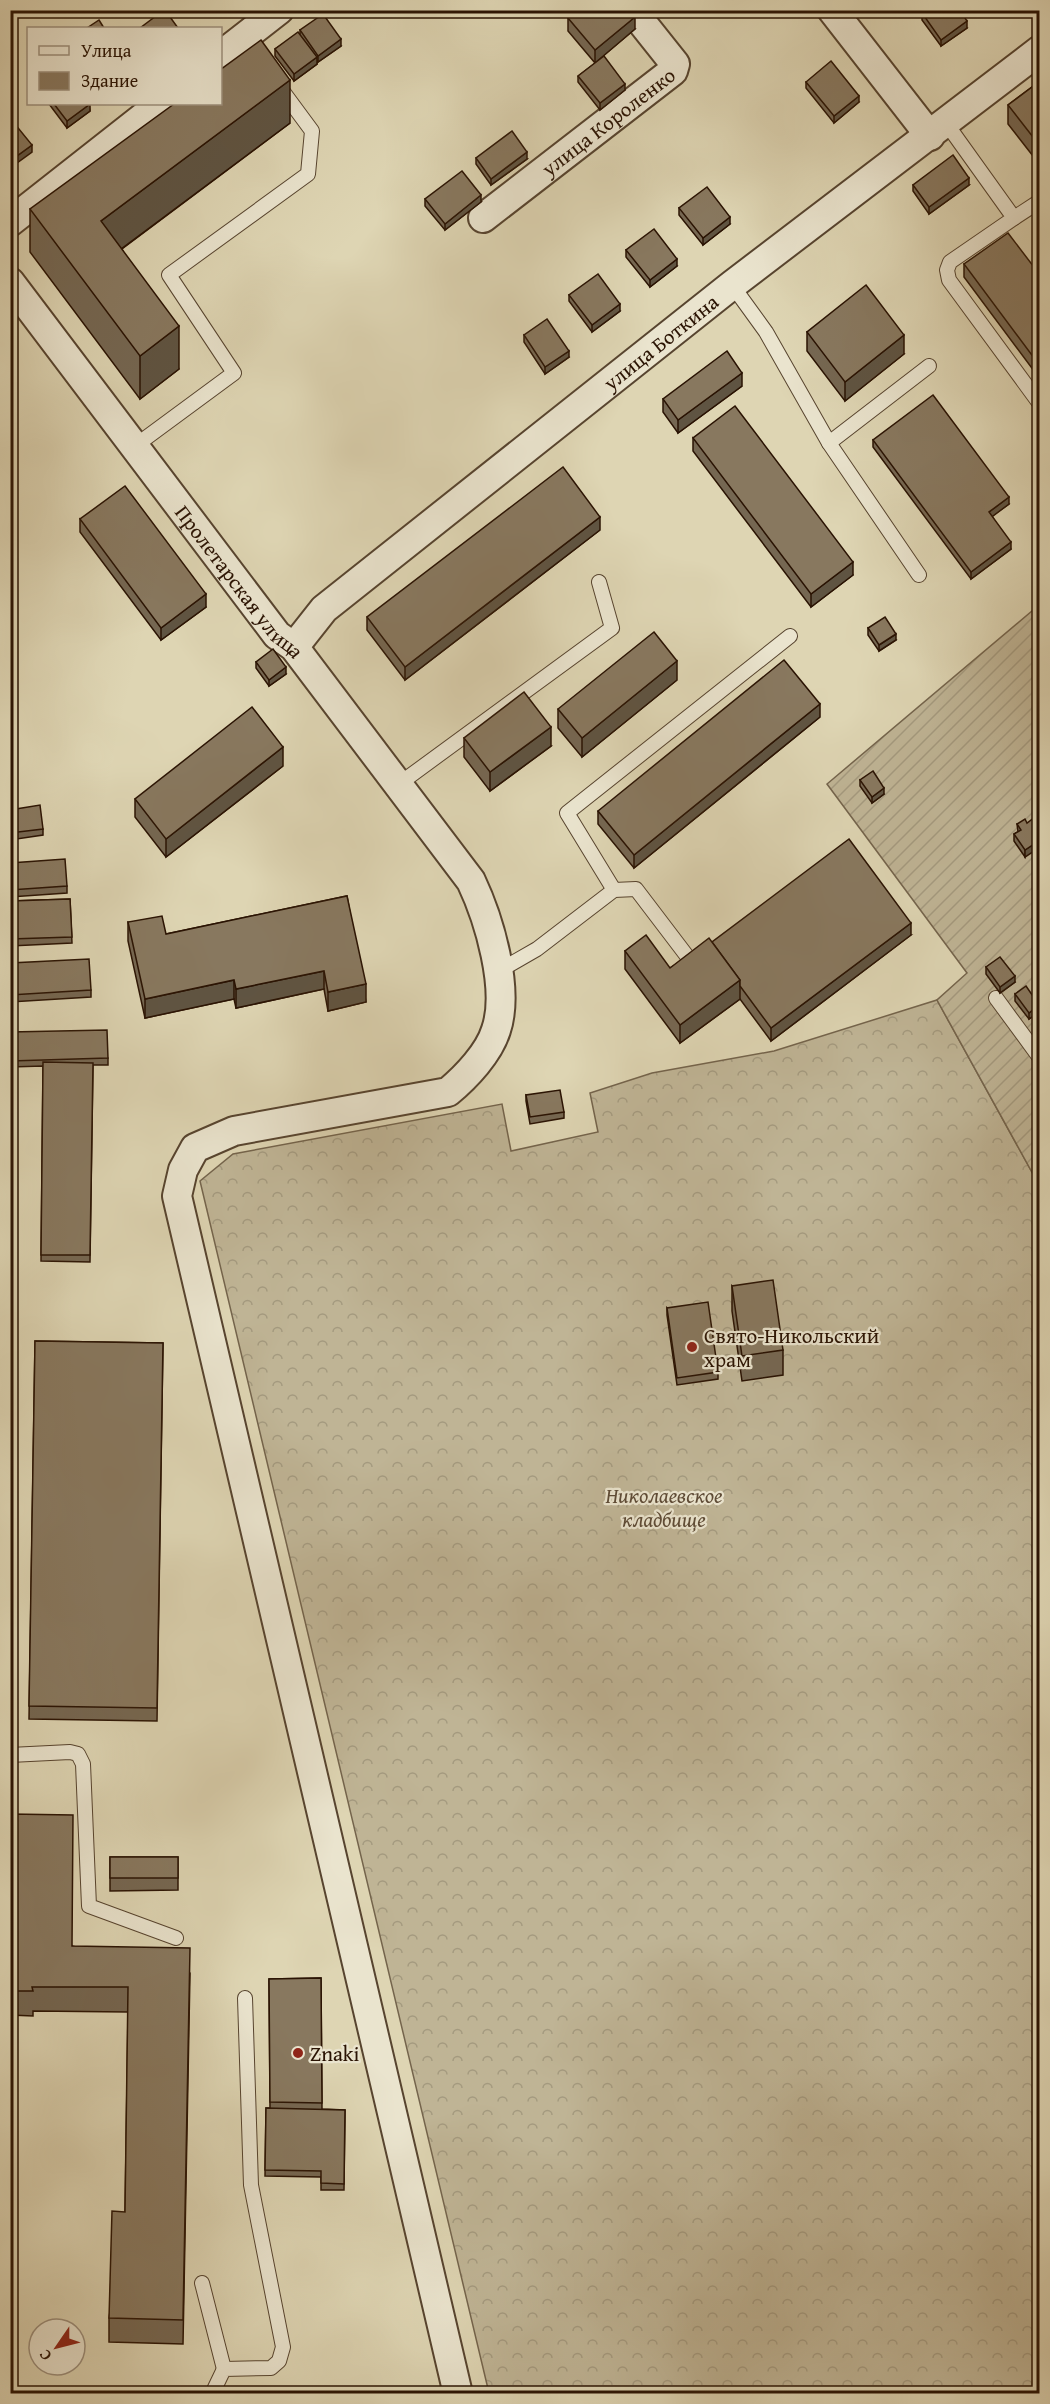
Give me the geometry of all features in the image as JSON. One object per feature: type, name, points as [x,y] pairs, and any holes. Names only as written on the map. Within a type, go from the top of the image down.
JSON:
[{"type":"street","points":[[222,55],[246,43],[279,10]]},
{"type":"street","name":"улица Короленко","points":[[483,218],[673,71],[675,64],[632,10]]},
{"type":"street","points":[[832,10],[938,129]]},
{"type":"street","name":"улица Боткина","points":[[294,647],[324,609],[732,285],[1040,50]]},
{"type":"street","points":[[10,222],[159,105]]},
{"type":"street","name":"Пролетарская улица","points":[[10,282],[277,635],[294,647],[471,881],[483,905],[494,945],[501,994],[496,1031],[472,1071],[448,1092],[234,1131],[195,1148],[183,1170],[177,1196],[458,2394]]},
{"type":"lane","points":[[135,446],[234,373],[168,275],[308,174],[312,131],[270,75]]},
{"type":"lane","points":[[938,129],[1014,218]]},
{"type":"lane","points":[[1040,201],[950,262],[946,270],[949,280],[1040,404]]},
{"type":"lane","points":[[732,285],[766,332],[829,443],[919,575]]},
{"type":"lane","points":[[829,443],[929,366]]},
{"type":"lane","points":[[399,784],[612,628],[599,582]]},
{"type":"lane","points":[[614,890],[567,813],[790,636]]},
{"type":"lane","points":[[497,972],[537,949],[614,890],[636,889],[690,960]]},
{"type":"lane","points":[[996,998],[1040,1058]]},
{"type":"lane","points":[[10,1755],[70,1752],[78,1754],[83,1764],[88,1906],[176,1938]]},
{"type":"lane","points":[[224,2368],[271,2368],[279,2361],[283,2347],[251,2185],[245,1998]]},
{"type":"lane","points":[[202,2283],[224,2368],[212,2394]]},
{"type":"green space","points":[[1039,605],[1039,1185],[937,1000],[967,973],[827,784]]},
{"type":"green space","name":"Николаевское кладбище","points":[[937,1000],[1039,1185],[1039,2393],[489,2393],[200,1181],[233,1154],[502,1104],[511,1151],[598,1132],[590,1093],[652,1073],[774,1051]]},
{"type":"building","points":[[165,10],[177,27],[141,27]]},
{"type":"building","points":[[578,10],[629,10],[635,17],[595,50],[568,18]]},
{"type":"building","points":[[926,10],[960,10],[967,21],[941,40],[922,13]]},
{"type":"building","points":[[323,14],[341,39],[318,56],[300,30]]},
{"type":"building","points":[[99,20],[103,27],[88,27]]},
{"type":"building","points":[[298,32],[317,57],[294,74],[275,49]]},
{"type":"building","points":[[261,40],[290,80],[101,221],[179,326],[140,356],[30,209],[173,105],[222,105],[222,69]]},
{"type":"building","points":[[604,56],[625,84],[600,103],[578,76]]},
{"type":"building","points":[[831,61],[859,96],[834,116],[806,82]]},
{"type":"building","points":[[1040,81],[1040,146],[1008,105]]},
{"type":"building","points":[[55,105],[89,105],[67,121]]},
{"type":"building","points":[[10,118],[32,145],[10,161]]},
{"type":"building","points":[[512,131],[527,152],[491,179],[476,158]]},
{"type":"building","points":[[953,155],[969,178],[929,207],[913,185]]},
{"type":"building","points":[[462,171],[481,195],[445,224],[425,199]]},
{"type":"building","points":[[707,187],[730,217],[703,238],[679,208]]},
{"type":"building","points":[[654,229],[677,259],[650,280],[626,250]]},
{"type":"building","points":[[1008,233],[1040,275],[1040,366],[964,264]]},
{"type":"building","points":[[598,274],[620,304],[592,325],[569,295]]},
{"type":"building","points":[[866,285],[904,335],[845,382],[807,332]]},
{"type":"building","points":[[547,319],[569,351],[545,367],[524,335]]},
{"type":"building","points":[[727,351],[742,373],[678,420],[663,399]]},
{"type":"building","points":[[933,395],[1009,497],[989,512],[1011,542],[971,572],[873,440]]},
{"type":"building","points":[[735,406],[853,562],[811,594],[693,438]]},
{"type":"building","points":[[563,467],[600,517],[405,667],[367,617]]},
{"type":"building","points":[[125,486],[206,594],[161,628],[80,519]]},
{"type":"building","points":[[885,617],[896,634],[879,645],[868,628]]},
{"type":"building","points":[[654,632],[677,661],[582,738],[558,709]]},
{"type":"building","points":[[273,649],[286,667],[269,680],[256,662]]},
{"type":"building","points":[[784,660],[820,704],[634,855],[598,811]]},
{"type":"building","points":[[524,692],[551,727],[490,772],[464,738]]},
{"type":"building","points":[[252,707],[283,747],[166,839],[135,799]]},
{"type":"building","points":[[873,771],[884,788],[872,797],[860,780]]},
{"type":"building","points":[[40,805],[43,829],[10,833],[10,810]]},
{"type":"building","points":[[1035,817],[1040,824],[1040,840],[1025,850],[1014,834],[1021,830],[1017,824],[1025,819],[1027,823]]},
{"type":"building","points":[[849,839],[911,923],[771,1028],[740,986],[740,980],[712,942]]},
{"type":"building","points":[[65,859],[67,886],[10,890],[10,863]]},
{"type":"building","points":[[347,896],[366,984],[328,992],[324,971],[236,989],[234,980],[145,999],[128,922],[162,916],[166,934]]},
{"type":"building","points":[[70,899],[72,937],[10,939],[10,901]]},
{"type":"building","points":[[646,935],[670,968],[709,938],[740,980],[680,1025],[625,951]]},
{"type":"building","points":[[1000,957],[1015,976],[1000,987],[986,967]]},
{"type":"building","points":[[89,959],[91,990],[10,995],[10,963]]},
{"type":"building","points":[[1026,986],[1039,1005],[1029,1013],[1015,994]]},
{"type":"building","points":[[107,1030],[108,1058],[10,1061],[10,1032]]},
{"type":"building","points":[[43,1062],[93,1063],[90,1255],[41,1255]]},
{"type":"building","points":[[560,1090],[564,1112],[530,1117],[526,1095]]},
{"type":"building","points":[[773,1280],[783,1350],[742,1356],[732,1286]]},
{"type":"building","name":"Свято-Никольский храм","points":[[708,1302],[718,1372],[677,1378],[667,1308]]},
{"type":"building","points":[[35,1341],[163,1343],[157,1708],[29,1706]]},
{"type":"building","points":[[10,1814],[73,1815],[72,1946],[190,1948],[183,2320],[109,2318],[112,2211],[125,2212],[128,1987],[32,1987],[33,1991],[10,1991]]},
{"type":"building","points":[[110,1857],[178,1857],[178,1878],[110,1878]]},
{"type":"building","points":[[321,1978],[322,2103],[270,2102],[269,1979]]},
{"type":"building","points":[[266,2108],[345,2110],[344,2184],[321,2183],[321,2171],[265,2170]]},
{"type":"place","name":"Свято-Никольский храм","points":[[692,1347]]},
{"type":"place","name":"Znaki","points":[[298,2053]]}]
